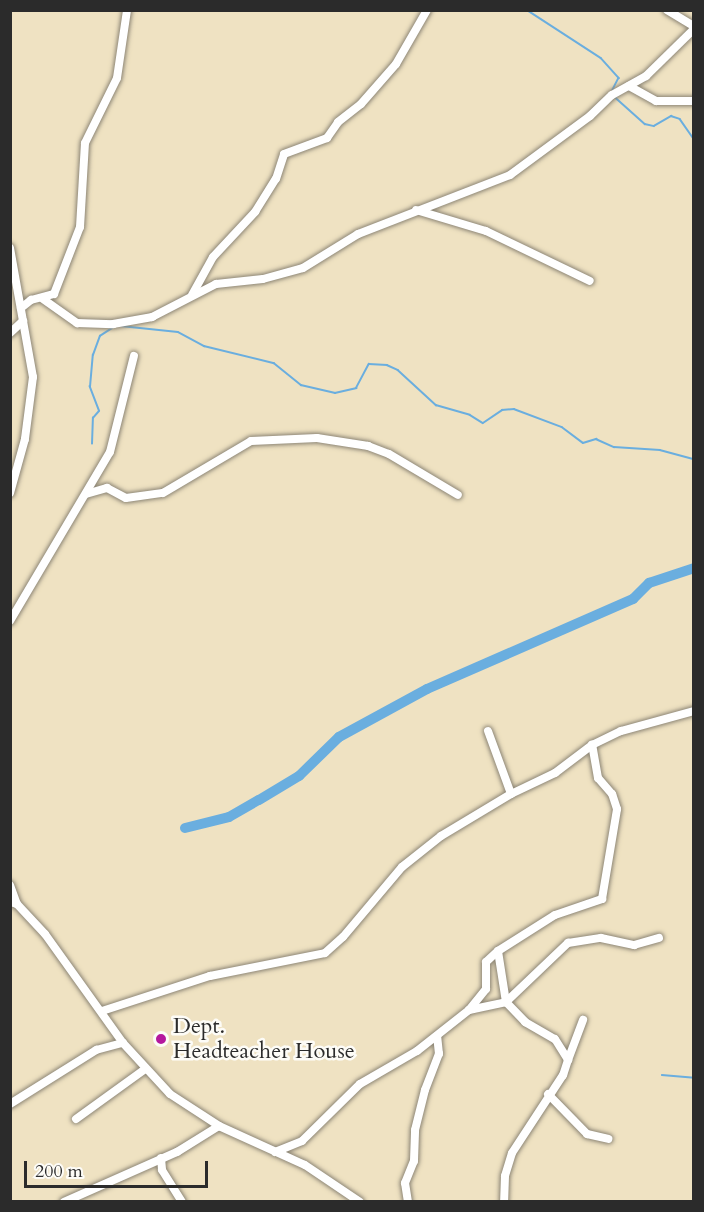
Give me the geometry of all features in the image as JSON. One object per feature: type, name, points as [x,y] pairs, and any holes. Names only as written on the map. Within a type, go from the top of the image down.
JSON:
[{"type":"street","points":[[21,308],[31,300],[43,299],[57,289],[80,227],[85,143],[117,78],[126,10]]},
{"type":"street","points":[[192,296],[213,257],[255,212],[276,179],[284,154],[327,138],[338,122],[361,104],[396,64],[427,10]]},
{"type":"street","points":[[43,299],[68,319],[93,325],[140,321],[224,282],[290,274],[358,234],[510,175],[590,116],[612,95],[646,76],[693,27],[667,10]]},
{"type":"street","points":[[629,86],[656,101],[693,101]]},
{"type":"street","points":[[416,210],[486,231],[590,281]]},
{"type":"street","points":[[10,248],[33,377],[31,406],[10,493]]},
{"type":"street","points":[[10,333],[24,321]]},
{"type":"street","points":[[10,621],[86,494],[119,428],[134,356]]},
{"type":"street","points":[[86,494],[100,489],[134,498],[163,493],[252,441],[317,438],[389,454],[458,495]]},
{"type":"street","points":[[102,1011],[210,976],[326,952],[343,938],[413,856],[511,794],[555,773],[592,745],[621,731],[693,711]]},
{"type":"street","points":[[488,731],[511,794]]},
{"type":"street","points":[[275,1152],[302,1142],[360,1084],[437,1036],[469,1010],[486,989],[486,962],[498,951],[555,915],[602,899],[605,893],[617,809],[612,794],[597,778],[592,745]]},
{"type":"street","points":[[10,885],[14,903],[45,934],[123,1043],[144,1070],[170,1095],[219,1126],[331,1180],[360,1202]]},
{"type":"street","points":[[469,1010],[506,1002],[568,943],[601,938],[634,945],[659,938]]},
{"type":"street","points":[[498,951],[506,1002],[525,1022],[555,1040],[568,1060]]},
{"type":"street","points":[[504,1202],[504,1176],[512,1153],[548,1094],[563,1075],[584,1020]]},
{"type":"street","points":[[408,1202],[405,1182],[414,1161],[415,1130],[425,1090],[439,1054],[437,1036]]},
{"type":"street","points":[[10,1104],[96,1050],[123,1043]]},
{"type":"street","points":[[76,1119],[144,1070]]},
{"type":"street","points":[[548,1094],[587,1134],[608,1138]]},
{"type":"street","points":[[64,1202],[161,1158],[219,1126]]},
{"type":"street","points":[[161,1158],[162,1170],[182,1202]]},
{"type":"waterway","points":[[527,10],[601,58],[619,78],[613,90]]},
{"type":"waterway","points":[[616,98],[645,124],[654,126],[671,116],[680,119],[694,139]]},
{"type":"waterway","points":[[121,326],[178,332],[204,346],[274,363],[301,385],[335,393],[356,388],[369,364],[387,365],[398,370],[436,405],[470,415],[483,423],[502,410],[514,409],[562,427],[583,443],[596,439],[614,447],[660,450],[694,459]]},
{"type":"waterway","points":[[92,444],[93,418],[99,411],[90,387],[93,355],[100,336],[114,327]]},
{"type":"waterway","points":[[185,828],[229,817],[259,800],[299,776],[339,737],[427,689],[633,599],[649,583],[694,568]]},
{"type":"waterway","points":[[662,1075],[694,1078]]},
{"type":"place","name":"Dept. Headteacher House","points":[[161,1039]]}]
